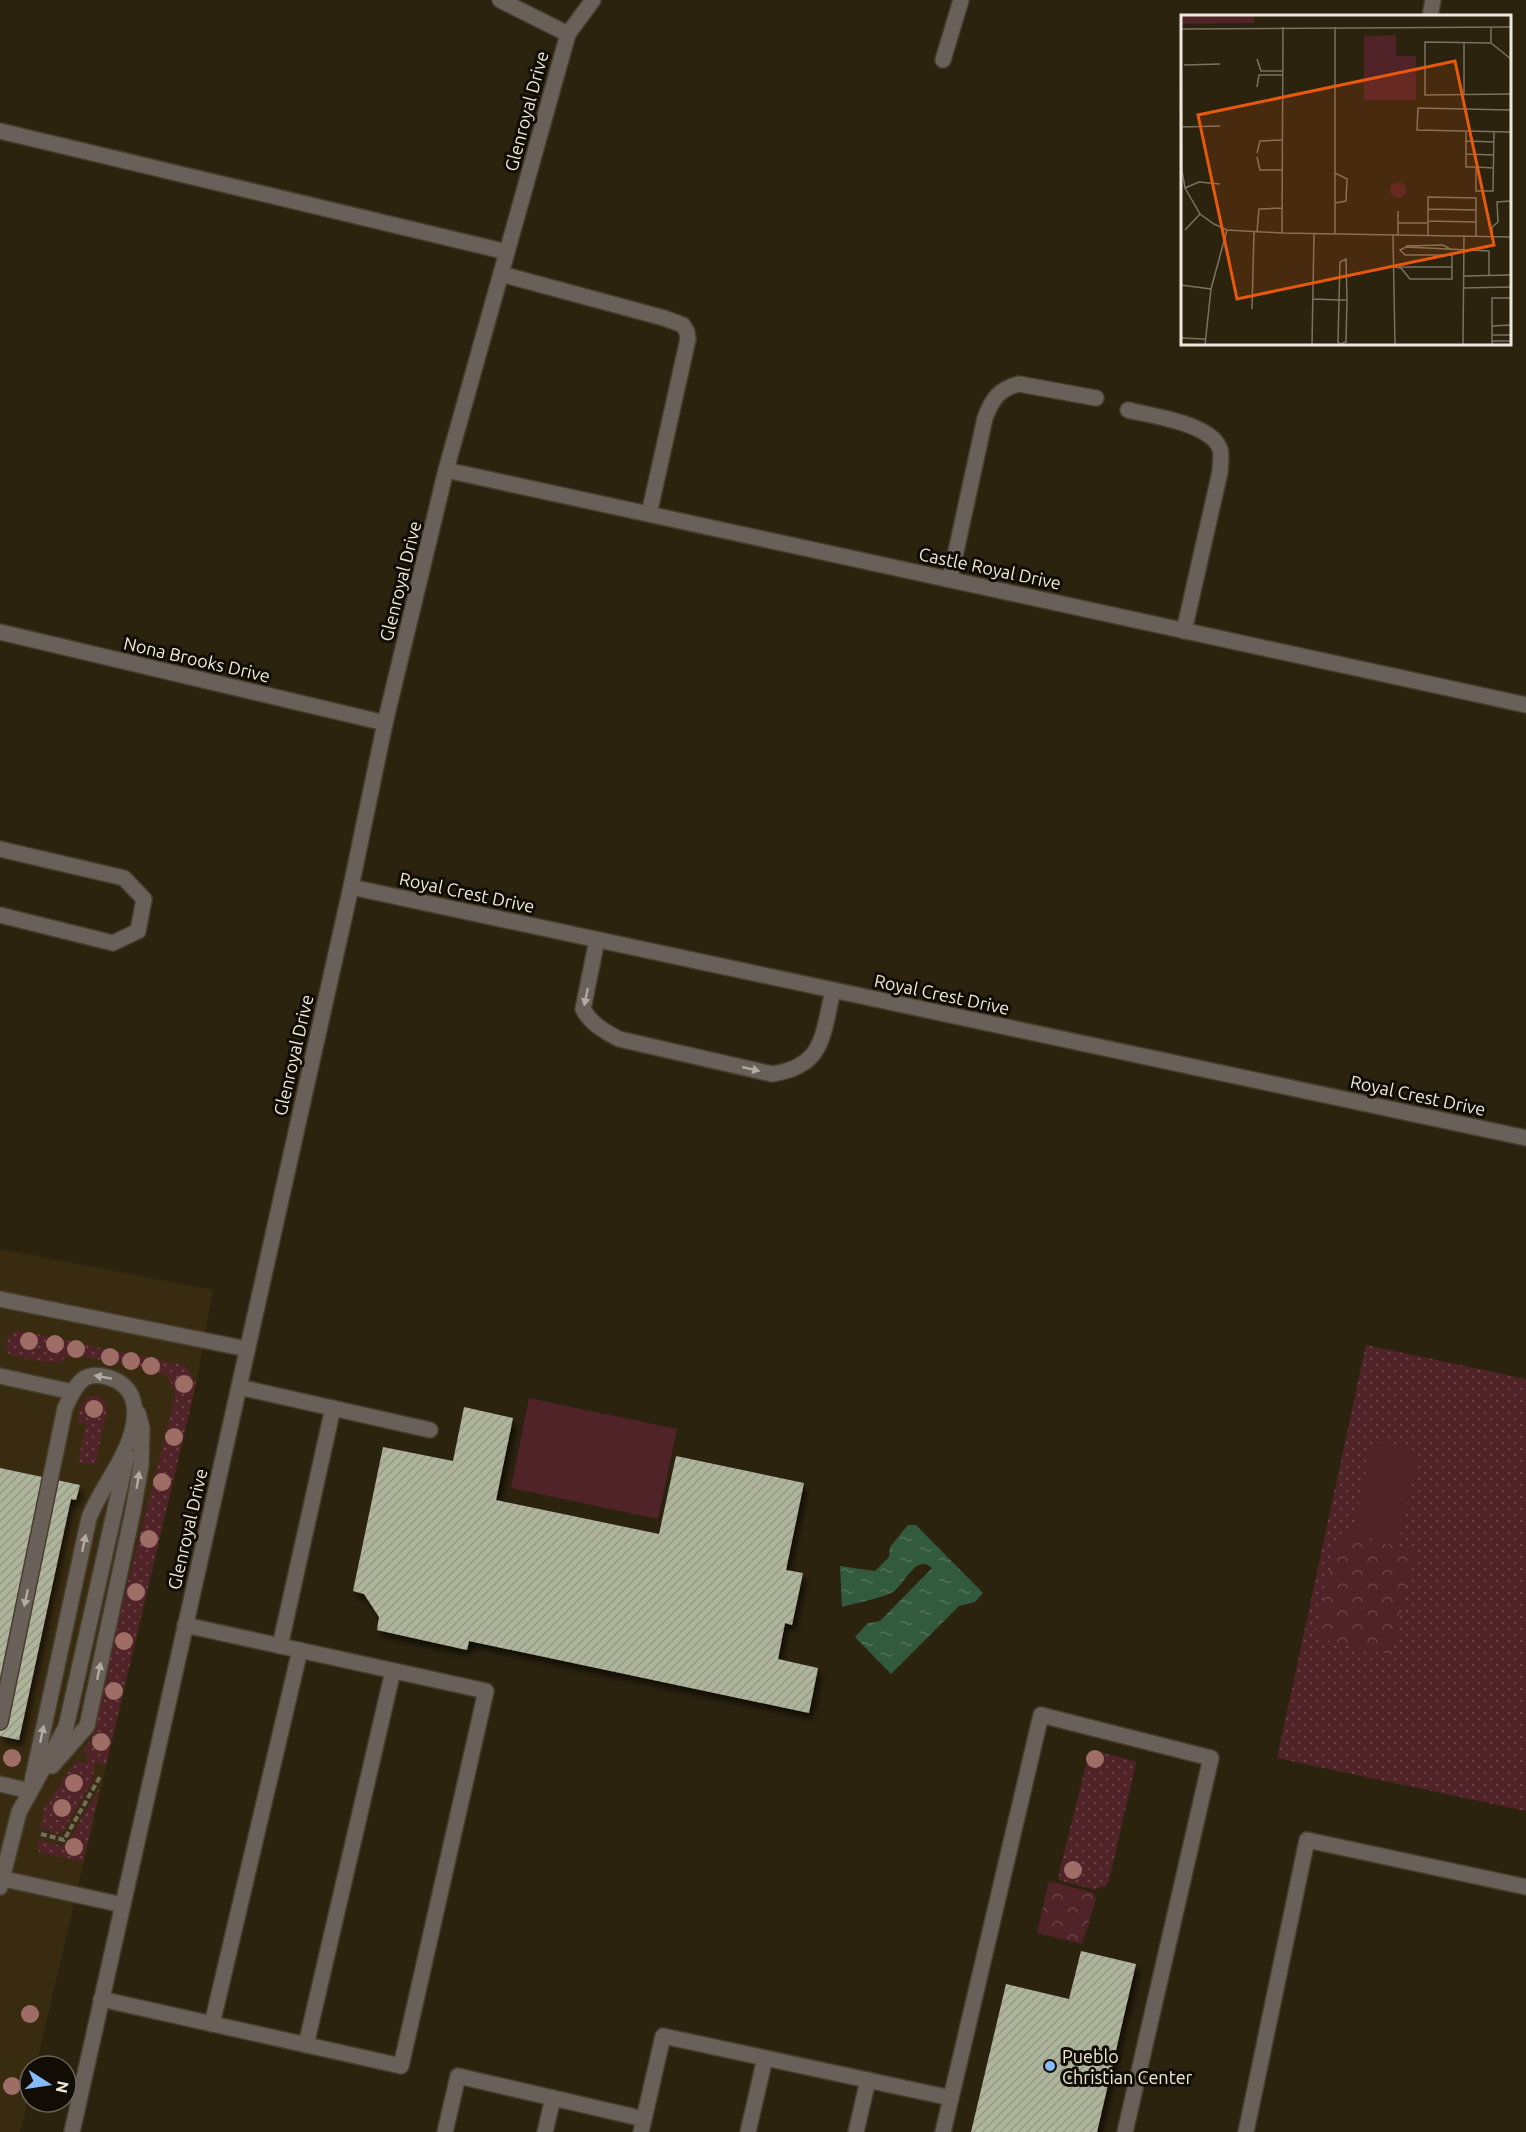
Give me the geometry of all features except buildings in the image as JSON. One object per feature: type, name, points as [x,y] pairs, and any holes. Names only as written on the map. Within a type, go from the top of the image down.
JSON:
[{"type":"street","points":[[500,0],[568,34]]},
{"type":"street","name":"Glenroyal Drive","points":[[73,2132],[351,887],[385,723],[447,470],[568,34],[593,0]]},
{"type":"street","points":[[944,60],[962,0]]},
{"type":"street","points":[[1430,15],[1432,0]]},
{"type":"street","points":[[0,131],[507,252]]},
{"type":"street","points":[[501,274],[683,325],[687,332],[687,339],[649,514]]},
{"type":"street","points":[[950,579],[985,418],[991,402],[1006,387],[1019,384],[1096,398]]},
{"type":"street","points":[[1128,410],[1191,426],[1211,437],[1220,450],[1220,472],[1184,630]]},
{"type":"street","name":"Castle Royal Drive","points":[[447,470],[1526,705]]},
{"type":"street","name":"Nona Brooks Drive","points":[[0,632],[385,723]]},
{"type":"street","points":[[0,849],[124,878],[144,899],[138,931],[113,943],[0,915]]},
{"type":"street","name":"Royal Crest Drive","points":[[351,887],[1526,1138]]},
{"type":"street","points":[[597,940],[583,1009],[587,1017],[601,1029],[619,1039],[772,1074],[784,1072],[809,1061],[819,1048],[833,991]]},
{"type":"street","points":[[0,1299],[247,1349]]},
{"type":"street","points":[[0,1722],[65,1408],[73,1392],[84,1378],[97,1374],[113,1379],[128,1388],[142,1428],[141,1465],[134,1511],[87,1726],[30,1791]]},
{"type":"street","points":[[0,1376],[73,1392]]},
{"type":"street","points":[[239,1387],[430,1430]]},
{"type":"street","points":[[123,1905],[1,1881],[19,1812],[66,1727],[133,1427],[135,1403]]},
{"type":"street","points":[[280,1646],[333,1408]]},
{"type":"street","points":[[30,1791],[89,1518],[96,1500],[124,1450],[133,1427]]},
{"type":"street","points":[[101,1999],[401,2066],[486,1691],[185,1624]]},
{"type":"street","points":[[212,2024],[300,1650]]},
{"type":"street","points":[[306,2045],[393,1671]]},
{"type":"street","points":[[943,2132],[1041,1715],[1211,1758],[1125,2132]]},
{"type":"street","points":[[0,1784],[30,1791]]},
{"type":"street","points":[[1246,2132],[1307,1840],[1526,1887]]},
{"type":"street","points":[[445,2132],[458,2076],[553,2098],[642,2126],[663,2036],[951,2098]]},
{"type":"street","points":[[748,2132],[765,2058]]},
{"type":"street","points":[[856,2132],[868,2080]]},
{"type":"street","points":[[545,2132],[553,2098]]},
{"type":"path","points":[[13,1828],[64,1840],[100,1775]]},
{"type":"shaded area","points":[[0,1249],[213,1290],[196,1384],[39,2054],[18,2054],[18,2114],[24,2114],[20,2132],[0,2132]]},
{"type":"green space","points":[[17,1330],[183,1365],[188,1369],[196,1384],[106,1765],[95,1762],[92,1782],[63,1832],[58,1834],[40,1829],[44,1808],[76,1761],[86,1763],[88,1754],[82,1752],[92,1737],[113,1641],[175,1397],[172,1384],[162,1373],[73,1354],[58,1362],[13,1356],[8,1353],[6,1343],[11,1334]]},
{"type":"green space","points":[[1366,1345],[1526,1379],[1526,1811],[1277,1758]]},
{"type":"green space","points":[[98,1395],[106,1404],[107,1410],[95,1465],[78,1462],[86,1424],[77,1422],[80,1407],[85,1400]]},
{"type":"green space","points":[[529,1398],[677,1429],[658,1519],[511,1488]]},
{"type":"green space","points":[[1373,1440],[1419,1451],[1398,1545],[1352,1534]]},
{"type":"green space","points":[[1338,1533],[1415,1551],[1392,1655],[1315,1638]]},
{"type":"green space","points":[[1092,1750],[1136,1763],[1109,1880],[1106,1886],[1095,1890],[1059,1880],[1089,1753]]},
{"type":"green space","points":[[100,1787],[83,1862],[39,1852],[38,1840],[62,1846],[67,1843]]},
{"type":"green space","points":[[1049,1881],[1094,1893],[1096,1900],[1082,1944],[1037,1933]]},
{"type":"water","points":[[908,1525],[916,1525],[983,1593],[975,1602],[959,1606],[891,1674],[855,1637],[868,1623],[880,1621],[932,1568],[921,1564],[911,1571],[893,1592],[842,1607],[840,1566],[875,1571],[889,1557],[890,1547]]},
{"type":"place","name":"Pueblo Christian Center","points":[[1050,2066]]}]
